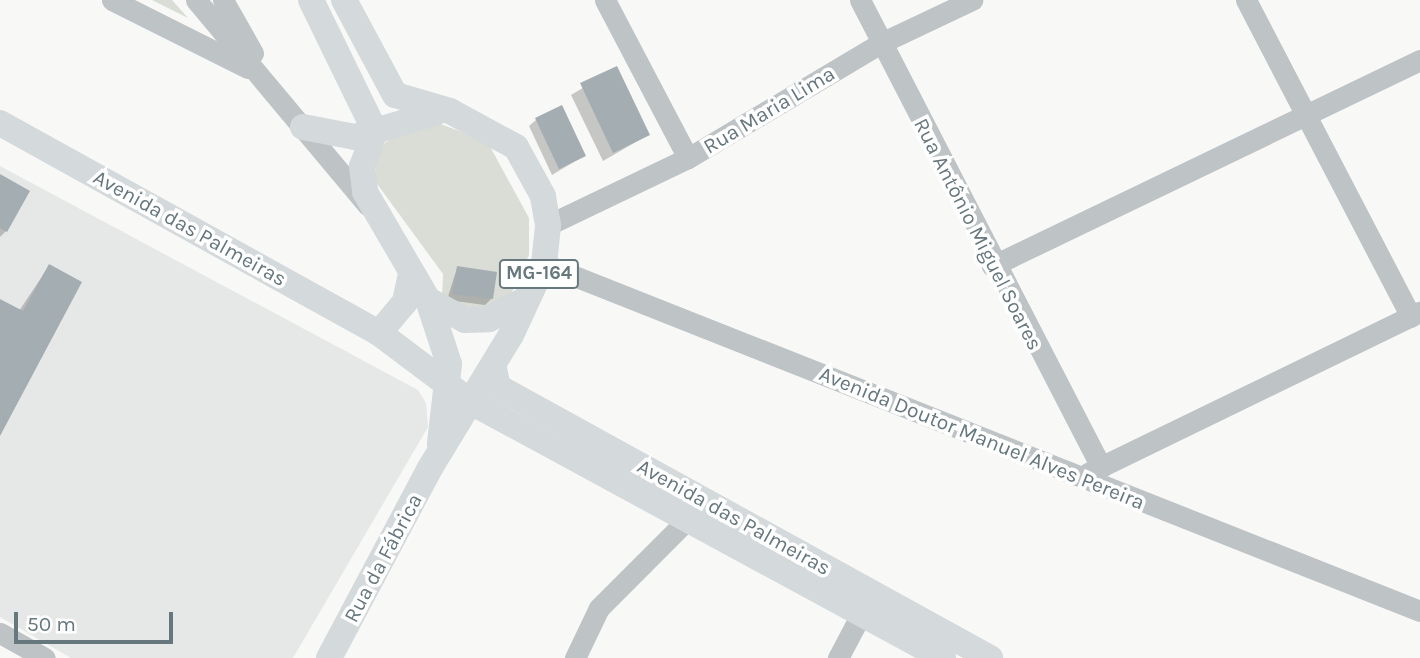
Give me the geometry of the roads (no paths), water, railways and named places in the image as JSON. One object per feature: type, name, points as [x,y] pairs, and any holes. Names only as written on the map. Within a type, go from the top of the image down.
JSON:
[{"type":"main road","points":[[311,0],[375,131],[362,166],[376,216],[428,300],[449,364],[437,458]]},
{"type":"main road","name":"MG-164","points":[[344,0],[395,95],[450,111],[516,147],[543,196],[548,225],[544,264],[493,365],[437,458]]},
{"type":"main road","points":[[303,127],[333,137],[375,131],[408,116],[450,111]]},
{"type":"main road","name":"Avenida das Palmeiras","points":[[0,123],[379,332],[471,402],[689,518],[990,658]]},
{"type":"main road","points":[[379,332],[405,302],[411,273]]},
{"type":"main road","points":[[428,300],[465,320],[489,319],[528,298]]},
{"type":"main road","name":"Avenida das Palmeiras","points":[[493,365],[498,387],[867,603],[943,658]]},
{"type":"main road","name":"Rua da Fábrica","points":[[329,658],[437,458]]},
{"type":"street","points":[[112,0],[257,73]]},
{"type":"street","points":[[196,0],[376,216]]},
{"type":"street","points":[[223,0],[282,104]]},
{"type":"street","name":"Rua Maria Lima","points":[[605,0],[688,158],[881,43],[972,0]]},
{"type":"street","name":"Rua Antônio Miguel Soares","points":[[860,0],[992,266],[1101,467]]},
{"type":"street","points":[[1079,477],[1415,315],[1246,0]]},
{"type":"street","points":[[992,266],[1420,60]]},
{"type":"street","points":[[548,225],[688,158]]},
{"type":"street","name":"Avenida Doutor Manuel Alves Pereira","points":[[544,264],[1420,611]]},
{"type":"street","points":[[575,658],[599,608],[689,518]]},
{"type":"street","points":[[838,658],[867,603]]},
{"type":"street","points":[[0,633],[45,658]]}]
